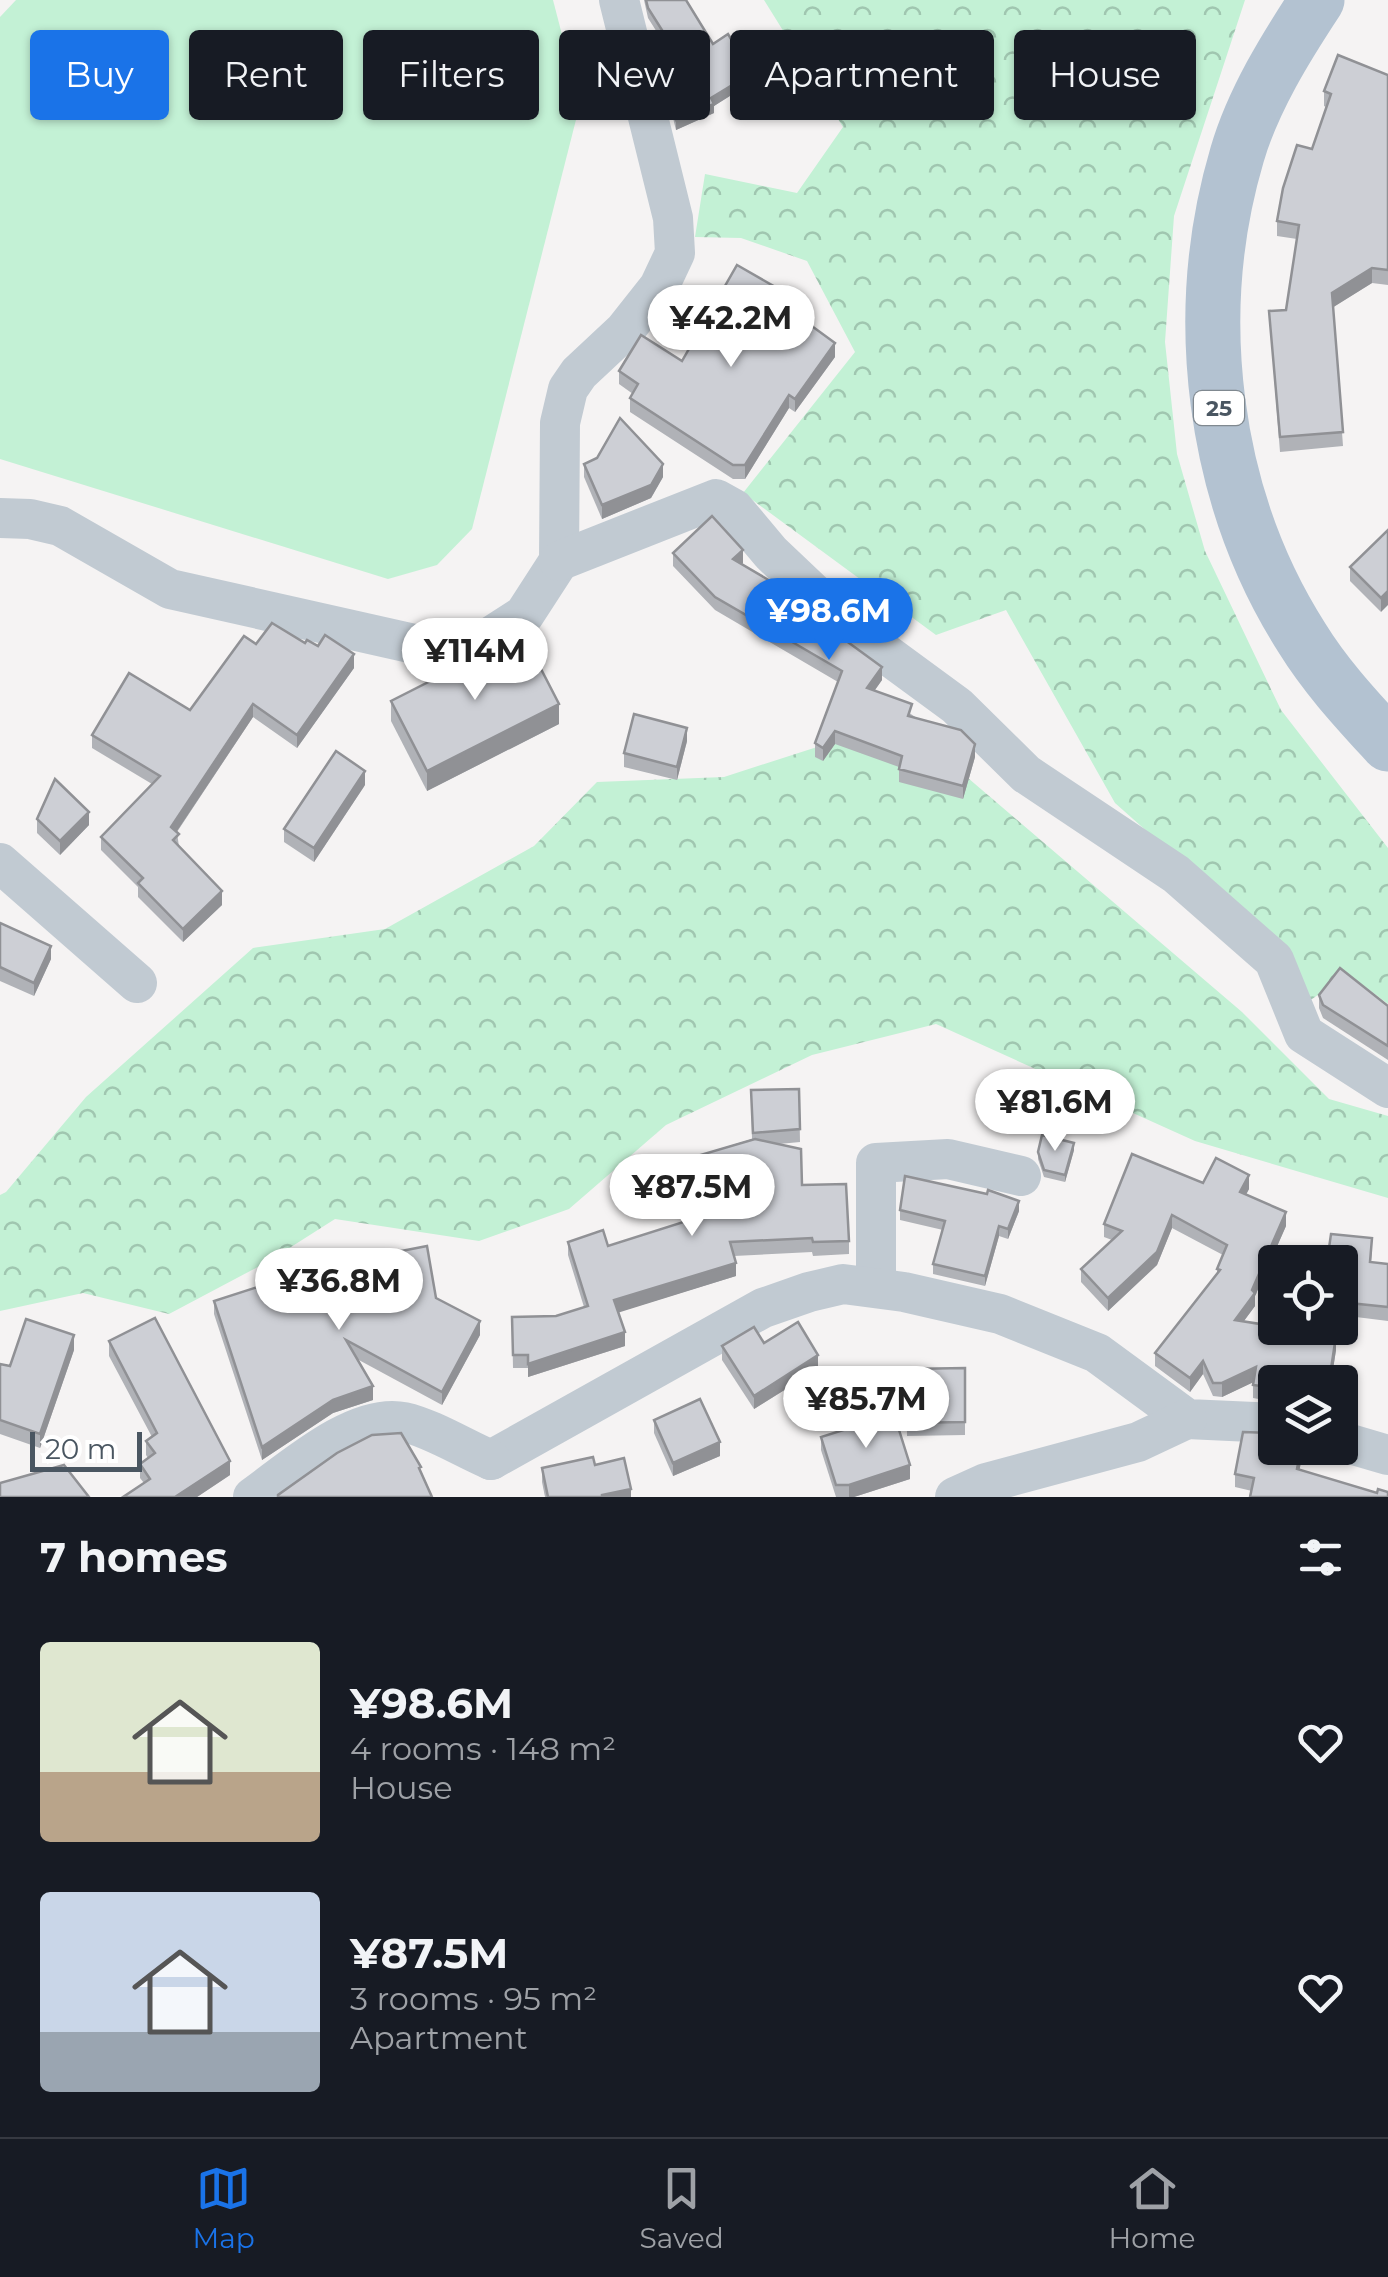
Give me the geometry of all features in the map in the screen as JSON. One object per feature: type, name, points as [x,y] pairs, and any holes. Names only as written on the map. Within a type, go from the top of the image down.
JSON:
[{"type":"main road","name":"25","points":[[1318,0],[1262,94],[1238,152],[1220,224],[1214,275],[1213,341],[1218,399],[1231,474],[1255,546],[1278,595],[1302,638],[1332,679],[1388,744]]},
{"type":"street","points":[[0,518],[60,526],[170,588],[441,650],[482,642],[524,615],[559,561],[560,423],[568,389],[659,287],[675,253],[673,218],[618,0]]},
{"type":"street","points":[[559,561],[716,499],[734,508],[771,553],[848,626],[957,706],[1026,774],[1176,874],[1274,960],[1304,1034],[1388,1088]]},
{"type":"street","points":[[0,863],[137,984]]},
{"type":"street","points":[[876,1286],[876,1163],[948,1160],[1021,1176]]},
{"type":"street","points":[[253,1497],[342,1434],[373,1424],[403,1422],[486,1479],[763,1308],[843,1284],[876,1286],[1000,1314],[1097,1353],[1187,1419]]},
{"type":"street","points":[[955,1497],[986,1483],[1138,1442],[1187,1419],[1258,1421]]},
{"type":"street","points":[[1358,1447],[1388,1456]]},
{"type":"green space","points":[[16,0],[553,0],[561,30],[559,120],[576,120],[472,529],[437,565],[388,579],[0,459],[0,17]]},
{"type":"green space","points":[[764,0],[1245,0],[1174,216],[1165,342],[1177,454],[1205,551],[1281,710],[1388,848],[1388,1004],[1348,974],[1302,1006],[1284,953],[1115,803],[1006,610],[936,635],[743,493],[855,352],[807,261],[741,238],[695,237],[705,174],[797,193],[843,127],[839,120],[994,120],[994,30],[783,30]]},
{"type":"green space","points":[[920,737],[1242,1012],[1329,1099],[1388,1116],[1388,1198],[1195,1141],[936,1024],[812,1055],[666,1125],[569,1209],[479,1241],[335,1219],[269,1261],[169,1314],[83,1293],[0,1311],[0,1195],[86,1097],[253,948],[385,929],[534,846],[597,782],[724,777],[845,738]]},
{"type":"building","points":[[646,0],[686,0],[704,30],[662,30]]},
{"type":"building","points":[[728,34],[730,86],[711,98],[714,104],[710,106],[710,39],[713,44]]},
{"type":"building","points":[[1338,55],[1388,75],[1388,270],[1372,268],[1332,293],[1343,432],[1280,437],[1269,311],[1286,310],[1299,225],[1277,221],[1297,145],[1312,149],[1331,94],[1324,91]]},
{"type":"building","points":[[737,265],[777,288],[772,297],[835,343],[795,399],[789,395],[745,465],[733,465],[630,398],[638,384],[619,371],[641,335],[682,361]]},
{"type":"building","points":[[620,418],[663,464],[651,485],[602,505],[584,464],[597,458]]},
{"type":"building","points":[[712,516],[743,550],[733,559],[794,595],[804,604],[799,612],[882,667],[867,688],[912,704],[908,716],[961,730],[975,744],[963,786],[899,769],[902,756],[835,731],[823,748],[815,743],[842,671],[715,597],[673,553]]},
{"type":"building","points":[[1388,530],[1388,591],[1381,598],[1350,567]]},
{"type":"building","points":[[272,623],[305,643],[307,640],[318,646],[325,635],[354,654],[297,735],[253,704],[171,827],[179,834],[173,840],[222,891],[183,929],[138,883],[143,878],[101,837],[160,776],[92,735],[129,673],[190,710],[244,636],[256,644]]},
{"type":"building","points":[[523,634],[559,704],[427,771],[391,701]]},
{"type":"building","points":[[634,714],[687,728],[677,767],[624,753]]},
{"type":"building","points":[[336,751],[365,771],[314,848],[284,829]]},
{"type":"building","points":[[55,779],[89,812],[60,841],[37,819]]},
{"type":"building","points":[[0,923],[51,946],[34,983],[0,967]]},
{"type":"building","points":[[1340,968],[1388,1006],[1388,1046],[1323,1005],[1319,995]]},
{"type":"building","points":[[799,1089],[800,1129],[753,1133],[751,1090]]},
{"type":"building","points":[[1042,1135],[1074,1143],[1065,1175],[1044,1170],[1038,1152]]},
{"type":"building","points":[[755,1139],[801,1149],[802,1185],[846,1184],[849,1241],[813,1242],[812,1238],[730,1242],[736,1263],[614,1300],[625,1332],[528,1364],[528,1355],[513,1355],[512,1317],[556,1316],[588,1306],[568,1242],[603,1230],[608,1246],[690,1220],[673,1163]]},
{"type":"building","points":[[1132,1154],[1203,1183],[1216,1158],[1249,1175],[1240,1192],[1286,1212],[1272,1245],[1258,1245],[1258,1276],[1252,1290],[1255,1293],[1235,1320],[1258,1324],[1258,1345],[1335,1345],[1332,1365],[1258,1365],[1258,1386],[1253,1385],[1256,1367],[1222,1383],[1213,1383],[1203,1361],[1190,1378],[1155,1353],[1220,1270],[1217,1269],[1227,1245],[1172,1215],[1157,1252],[1108,1298],[1081,1269],[1122,1231],[1104,1224]]},
{"type":"building","points":[[905,1176],[987,1194],[988,1190],[1019,1201],[1008,1229],[999,1226],[985,1276],[933,1264],[945,1221],[900,1210]]},
{"type":"building","points":[[1331,1234],[1372,1238],[1370,1262],[1388,1264],[1388,1307],[1358,1304],[1358,1245],[1329,1245]]},
{"type":"building","points":[[427,1246],[436,1298],[480,1321],[442,1392],[346,1340],[373,1386],[333,1400],[262,1447],[214,1301],[298,1274],[296,1264],[348,1253],[350,1261]]},
{"type":"building","points":[[155,1318],[230,1461],[175,1497],[123,1497],[150,1479],[140,1464],[155,1453],[146,1441],[157,1433],[109,1341]]},
{"type":"building","points":[[26,1319],[74,1335],[40,1434],[0,1420],[0,1364],[10,1366]]},
{"type":"building","points":[[798,1322],[818,1355],[754,1396],[722,1346],[754,1327],[764,1343]]},
{"type":"building","points":[[965,1368],[965,1422],[907,1423],[906,1369]]},
{"type":"building","points":[[700,1399],[720,1442],[673,1463],[654,1420]]},
{"type":"building","points":[[894,1414],[910,1465],[849,1485],[836,1485],[821,1437]]},
{"type":"building","points":[[1243,1432],[1258,1432],[1258,1465],[1298,1465],[1297,1469],[1377,1493],[1378,1489],[1388,1492],[1388,1497],[1250,1497],[1254,1478],[1235,1474]]},
{"type":"building","points":[[401,1433],[421,1467],[432,1497],[278,1497],[337,1453],[372,1435]]},
{"type":"building","points":[[593,1457],[595,1465],[624,1458],[631,1489],[602,1497],[548,1497],[542,1468]]},
{"type":"building","points":[[64,1465],[89,1497],[0,1497],[0,1483]]}]
